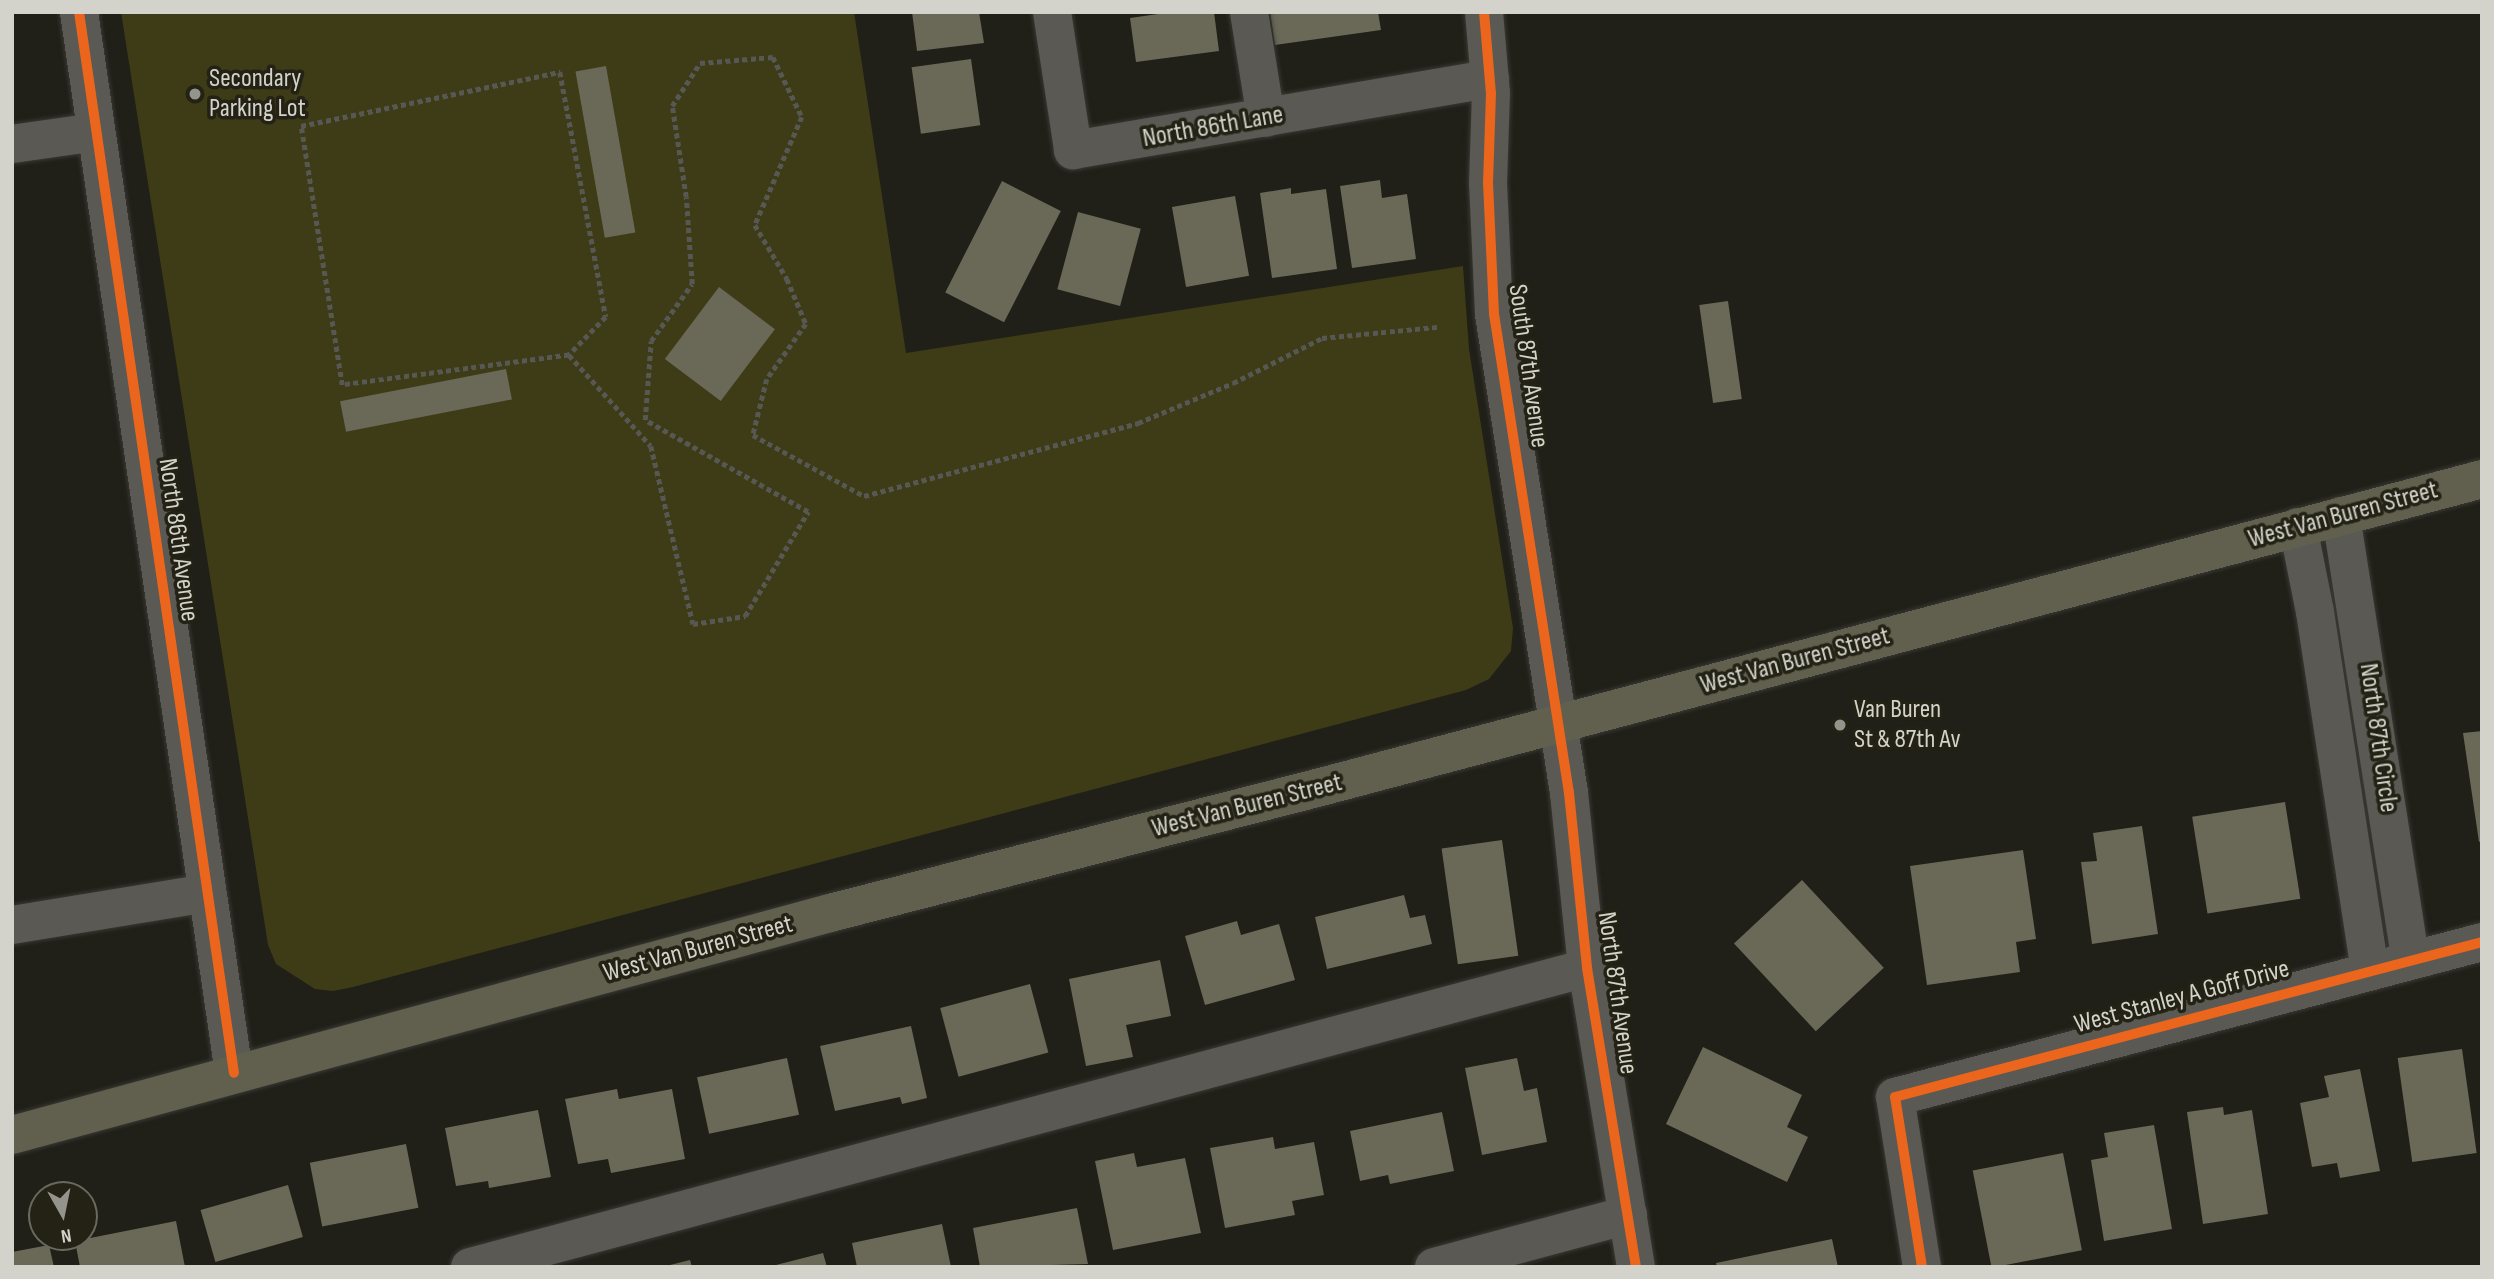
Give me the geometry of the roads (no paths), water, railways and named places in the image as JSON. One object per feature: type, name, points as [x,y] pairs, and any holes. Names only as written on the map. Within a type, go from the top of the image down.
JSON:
[{"type":"main road","name":"West Van Buren Street","points":[[12,1135],[817,917],[2482,479]]},
{"type":"street","name":"North 86th Avenue","points":[[79,12],[234,1073]]},
{"type":"street","name":"North 86th Lane","points":[[1052,12],[1073,150],[1490,79]]},
{"type":"street","points":[[1250,12],[1266,118]]},
{"type":"street","name":"South 87th Avenue","points":[[1484,12],[1490,79],[1488,182],[1494,314],[1558,724]]},
{"type":"street","points":[[12,144],[96,132]]},
{"type":"street","name":"North 87th Circle","points":[[2342,516],[2412,961]]},
{"type":"street","name":"North 87th Circle","points":[[2298,527],[2315,612],[2370,971]]},
{"type":"street","name":"North 87th Avenue","points":[[1558,724],[1587,968],[1636,1267]]},
{"type":"street","points":[[12,925],[207,893]]},
{"type":"street","name":"West Stanley A Goff Drive","points":[[1922,1267],[1895,1097],[2482,942]]},
{"type":"street","points":[[470,1267],[1587,968]]},
{"type":"street","points":[[1434,1267],[1628,1215]]},
{"type":"place","name":"Secondary Parking Lot","points":[[195,94]]},
{"type":"place","name":"Van Buren St & 87th Av","points":[[1840,725]]}]
